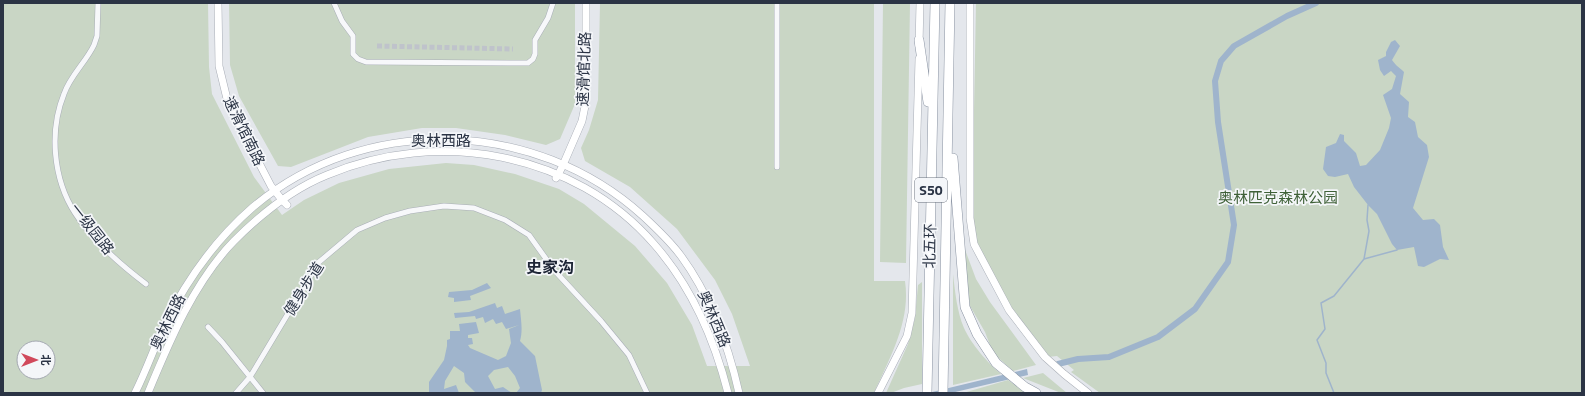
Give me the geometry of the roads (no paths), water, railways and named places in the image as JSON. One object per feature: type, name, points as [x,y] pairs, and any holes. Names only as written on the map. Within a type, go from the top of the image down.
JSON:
[{"type":"highway","name":"北五环","points":[[927,393],[935,3]]},
{"type":"highway","name":"北五环","points":[[943,393],[950,3]]},
{"type":"highway","points":[[919,40],[932,127]]},
{"type":"highway","points":[[949,102],[966,307],[977,334],[990,355],[1015,379],[1036,393]]},
{"type":"main road","name":"速滑馆南路","points":[[218,3],[219,66],[228,103],[275,191],[285,202]]},
{"type":"main road","name":"速滑馆北路","points":[[557,176],[582,120],[586,101],[586,3]]},
{"type":"main road","points":[[878,393],[907,336],[912,313],[920,3]]},
{"type":"main road","points":[[970,3],[970,218],[974,244],[1009,310],[1045,357],[1088,393]]},
{"type":"main road","name":"奥林西路","points":[[135,393],[165,326],[188,282],[215,245],[232,226],[275,191],[303,175],[346,155],[378,146],[410,140],[457,140],[491,143],[525,150],[586,175],[624,200],[651,224],[681,256],[700,284],[728,348],[739,393]]},
{"type":"main road","name":"奥林西路","points":[[148,393],[195,293],[214,264],[239,236],[320,178],[352,166],[393,155],[421,152],[462,152],[496,156],[538,167],[584,188],[613,207],[646,235],[670,263],[688,288],[703,318],[719,359],[728,393]]},
{"type":"street","name":"一级园路","points":[[98,3],[94,45],[64,93],[56,121],[56,159],[64,190],[75,213],[121,264],[146,284]]},
{"type":"street","points":[[334,3],[342,21],[353,36],[353,54],[358,59],[366,62],[528,63],[533,59],[535,54],[535,40],[548,18],[553,3]]},
{"type":"street","points":[[777,3],[777,167]]},
{"type":"street","name":"健身步道","points":[[236,393],[250,377],[319,262],[357,230],[385,218],[410,211],[444,206],[474,208],[505,220],[529,235],[554,270],[601,321],[629,356],[647,393]]},
{"type":"street","points":[[208,327],[263,393]]},
{"type":"water","points":[[1395,40],[1400,46],[1392,60],[1404,72],[1400,94],[1409,102],[1408,117],[1415,122],[1418,137],[1427,145],[1429,157],[1413,208],[1423,220],[1434,219],[1440,225],[1443,247],[1449,260],[1440,259],[1424,267],[1418,266],[1414,247],[1397,250],[1392,244],[1377,214],[1354,187],[1348,174],[1335,177],[1328,176],[1323,169],[1326,147],[1336,143],[1340,134],[1344,135],[1344,141],[1356,153],[1360,166],[1366,165],[1380,150],[1389,128],[1391,118],[1383,95],[1392,89],[1396,76],[1391,71],[1384,76],[1380,70],[1378,60],[1386,56],[1386,52],[1391,42]]},
{"type":"water","points":[[487,283],[491,288],[470,296],[471,300],[454,302],[454,298],[448,297],[449,292],[472,290]]},
{"type":"water","points":[[495,303],[497,308],[502,306],[505,314],[520,309],[522,329],[520,341],[535,356],[542,390],[541,393],[516,393],[520,388],[515,376],[508,367],[494,370],[488,376],[495,389],[503,387],[512,393],[476,393],[465,382],[464,373],[454,366],[445,381],[444,389],[456,385],[459,393],[429,393],[429,382],[444,360],[447,340],[450,339],[450,331],[460,331],[459,324],[476,322],[479,333],[468,335],[468,338],[472,338],[473,344],[468,345],[470,348],[498,360],[506,356],[511,343],[509,329],[519,325],[506,329],[502,322],[496,324],[493,319],[485,323],[483,317],[476,319],[475,316],[455,318],[454,313],[469,312]]},
{"type":"water","points":[[1027,369],[1028,375],[951,393],[928,393]]},
{"type":"waterway","points":[[1058,364],[1078,359],[1109,357],[1158,337],[1195,309],[1228,262],[1234,225],[1218,122],[1215,81],[1221,61],[1234,46],[1287,16],[1316,3]]},
{"type":"waterway","points":[[1364,259],[1369,231],[1367,220],[1368,205]]},
{"type":"waterway","points":[[1334,393],[1326,373],[1326,363],[1317,340],[1325,329],[1321,303],[1334,296],[1364,259],[1397,250]]},
{"type":"tunnel","points":[[377,46],[513,49]]},
{"type":"district","name":"史家沟","points":[[550,267]]},
{"type":"park label","name":"奥林匹克森林公园","points":[[1278,198]]}]
